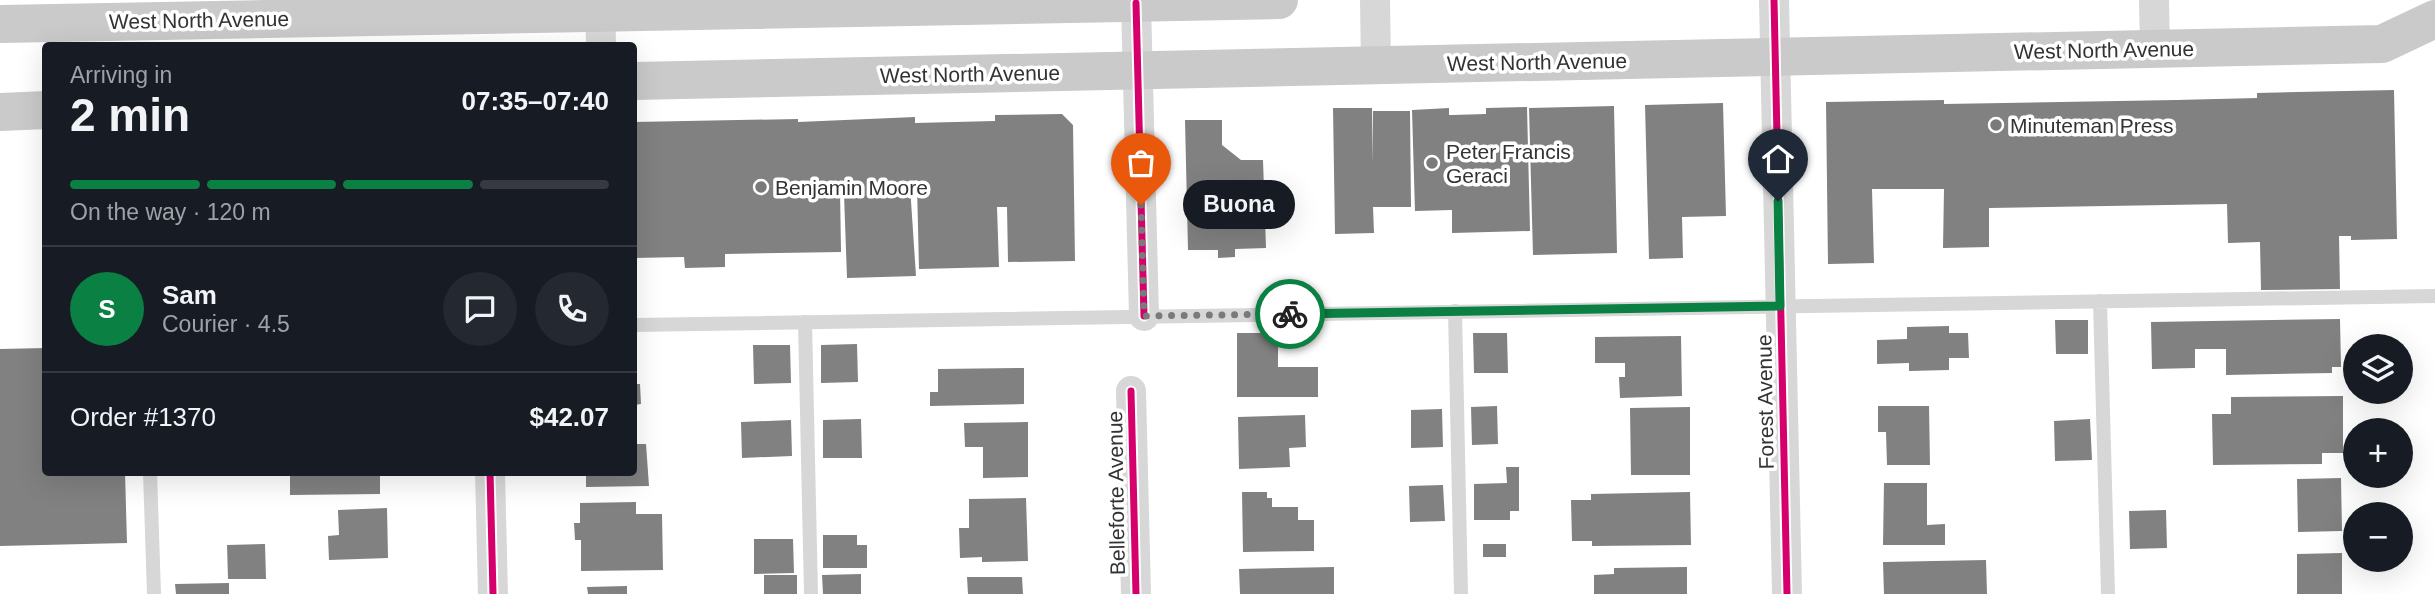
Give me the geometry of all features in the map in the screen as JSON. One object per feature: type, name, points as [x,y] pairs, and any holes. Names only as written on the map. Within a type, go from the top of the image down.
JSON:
[{"type":"main road","name":"West North Avenue","points":[[0,24],[601,19],[760,5],[1279,0]]},
{"type":"main road","points":[[2418,0],[2435,11]]},
{"type":"main road","name":"West North Avenue","points":[[637,81],[2382,44],[2435,19]]},
{"type":"main road","points":[[0,112],[42,110]]},
{"type":"street","points":[[1375,0],[1376,65]]},
{"type":"street","name":"Forest Avenue","points":[[1774,0],[1787,594]]},
{"type":"street","points":[[2154,0],[2155,48]]},
{"type":"street","points":[[1136,3],[1144,316]]},
{"type":"street","name":"Belleforte Avenue","points":[[1131,391],[1136,594]]},
{"type":"street","points":[[490,476],[493,594]]},
{"type":"lane","points":[[637,325],[2435,296]]},
{"type":"lane","points":[[2101,301],[2108,594]]},
{"type":"lane","points":[[1455,311],[1461,594]]},
{"type":"lane","points":[[805,322],[811,594]]},
{"type":"lane","points":[[150,476],[154,594]]},
{"type":"building","points":[[2394,90],[2397,239],[2351,240],[2351,236],[2339,236],[2340,289],[2261,290],[2260,242],[2228,243],[2227,204],[1989,208],[1989,247],[1943,248],[1944,189],[1872,189],[1874,263],[1828,264],[1826,102],[1944,100],[1944,104],[2176,100],[2257,98],[2257,93]]},
{"type":"building","points":[[1723,103],[1726,216],[1682,217],[1683,258],[1649,259],[1645,105]]},
{"type":"building","points":[[1614,106],[1617,253],[1533,255],[1529,108]]},
{"type":"building","points":[[1527,107],[1530,231],[1452,233],[1452,210],[1415,211],[1412,110],[1449,108],[1449,115],[1452,115],[1486,114],[1486,108]]},
{"type":"building","points":[[1333,108],[1372,108],[1373,164],[1373,111],[1410,111],[1411,207],[1373,207],[1374,233],[1335,234]]},
{"type":"building","points":[[1062,114],[1073,125],[1075,261],[1008,262],[1007,207],[997,207],[999,267],[919,269],[917,185],[910,186],[916,276],[847,278],[844,194],[847,194],[847,189],[840,189],[841,252],[725,254],[725,267],[685,268],[684,257],[637,258],[637,122],[798,119],[798,122],[915,117],[915,123],[995,121],[995,115]]},
{"type":"building","points":[[1185,120],[1222,120],[1222,145],[1241,160],[1263,160],[1266,248],[1235,249],[1235,257],[1218,258],[1218,250],[1188,250]]},
{"type":"building","points":[[2340,319],[2341,367],[2332,367],[2332,373],[2226,375],[2226,349],[2195,349],[2195,368],[2152,369],[2151,322]]},
{"type":"building","points":[[2055,320],[2088,320],[2088,354],[2056,354]]},
{"type":"building","points":[[1949,326],[1949,333],[1968,333],[1969,358],[1949,358],[1949,370],[1909,371],[1909,363],[1877,364],[1877,340],[1907,339],[1907,327]]},
{"type":"building","points":[[1237,333],[1278,333],[1278,367],[1318,367],[1318,397],[1237,397]]},
{"type":"building","points":[[1473,333],[1507,333],[1508,373],[1474,373]]},
{"type":"building","points":[[1681,336],[1682,396],[1620,398],[1619,377],[1625,377],[1625,363],[1595,363],[1595,337]]},
{"type":"building","points":[[857,344],[858,382],[821,383],[821,345]]},
{"type":"building","points":[[753,345],[790,345],[791,383],[754,384]]},
{"type":"building","points":[[42,348],[42,476],[125,476],[127,543],[0,546],[0,349]]},
{"type":"building","points":[[1024,368],[1024,404],[930,406],[930,392],[938,392],[938,369]]},
{"type":"building","points":[[637,384],[640,384],[641,404],[637,405]]},
{"type":"building","points":[[2343,396],[2343,453],[2322,453],[2322,464],[2213,465],[2212,414],[2231,414],[2231,397]]},
{"type":"building","points":[[1497,406],[1498,444],[1472,445],[1471,407]]},
{"type":"building","points":[[1878,406],[1929,406],[1930,465],[1887,465],[1886,432],[1878,432]]},
{"type":"building","points":[[1690,407],[1690,475],[1631,475],[1630,408]]},
{"type":"building","points":[[1442,409],[1443,447],[1411,448],[1411,410]]},
{"type":"building","points":[[1305,415],[1306,447],[1289,448],[1290,467],[1239,469],[1238,417]]},
{"type":"building","points":[[861,419],[862,458],[823,458],[823,420]]},
{"type":"building","points":[[2090,419],[2092,460],[2055,461],[2054,421]]},
{"type":"building","points":[[791,420],[792,456],[742,458],[741,422]]},
{"type":"building","points":[[1028,422],[1028,477],[983,478],[983,447],[965,447],[964,423]]},
{"type":"building","points":[[637,444],[646,444],[649,486],[586,487],[586,476],[637,476]]},
{"type":"building","points":[[1506,467],[1519,467],[1519,511],[1510,511],[1510,520],[1474,520],[1474,484],[1507,483]]},
{"type":"building","points":[[290,476],[380,476],[380,494],[290,495]]},
{"type":"building","points":[[2341,478],[2342,531],[2298,532],[2297,479]]},
{"type":"building","points":[[1884,483],[1927,483],[1927,525],[1945,524],[1945,545],[1883,545]]},
{"type":"building","points":[[1443,485],[1445,521],[1410,522],[1409,486]]},
{"type":"building","points":[[1242,492],[1267,492],[1267,498],[1272,498],[1272,507],[1298,507],[1298,520],[1314,520],[1314,551],[1243,552]]},
{"type":"building","points":[[1690,492],[1691,545],[1592,546],[1592,541],[1572,541],[1571,500],[1591,500],[1591,494]]},
{"type":"building","points":[[1026,498],[1028,561],[982,562],[982,557],[960,558],[959,528],[969,528],[969,499]]},
{"type":"building","points":[[636,502],[636,514],[662,514],[663,570],[581,571],[581,540],[575,540],[574,523],[580,523],[580,503]]},
{"type":"building","points":[[387,508],[388,558],[329,560],[328,536],[339,535],[338,510]]},
{"type":"building","points":[[2166,510],[2167,548],[2130,549],[2129,511]]},
{"type":"building","points":[[823,535],[857,535],[857,545],[867,545],[867,568],[823,568]]},
{"type":"building","points":[[754,539],[793,539],[794,573],[754,574]]},
{"type":"building","points":[[265,544],[266,579],[228,579],[227,545]]},
{"type":"building","points":[[1483,544],[1506,544],[1506,557],[1483,557]]},
{"type":"building","points":[[2342,553],[2342,594],[2297,594],[2297,554]]},
{"type":"building","points":[[1986,560],[1987,594],[1884,594],[1883,562]]},
{"type":"building","points":[[1334,567],[1334,594],[1240,594],[1239,569]]},
{"type":"building","points":[[1687,567],[1687,594],[1594,594],[1594,575],[1614,574],[1614,568]]},
{"type":"building","points":[[861,574],[861,594],[823,594],[822,575]]},
{"type":"building","points":[[764,575],[797,575],[797,594],[764,594]]},
{"type":"building","points":[[967,577],[1022,577],[1023,594],[968,594]]},
{"type":"building","points":[[229,583],[229,594],[176,594],[175,584]]},
{"type":"building","points":[[627,586],[627,594],[588,594],[587,587]]},
{"type":"cycle path","points":[[1774,0],[1787,594]]},
{"type":"cycle path","points":[[1136,3],[1144,316]]},
{"type":"cycle path","points":[[1131,391],[1136,594]]},
{"type":"cycle path","points":[[490,476],[493,594]]},
{"type":"way so far","points":[[1141,205],[1144,316],[1290,314]]},
{"type":"place","name":"Minuteman Press","points":[[1996,125]]},
{"type":"place","name":"Peter Francis Geraci","points":[[1432,163]]},
{"type":"place","name":"Benjamin Moore","points":[[761,187]]},
{"type":"place","name":"Buona","points":[[1141,205]]},
{"type":"route","points":[[1290,314],[1780,306],[1778,201]]}]
